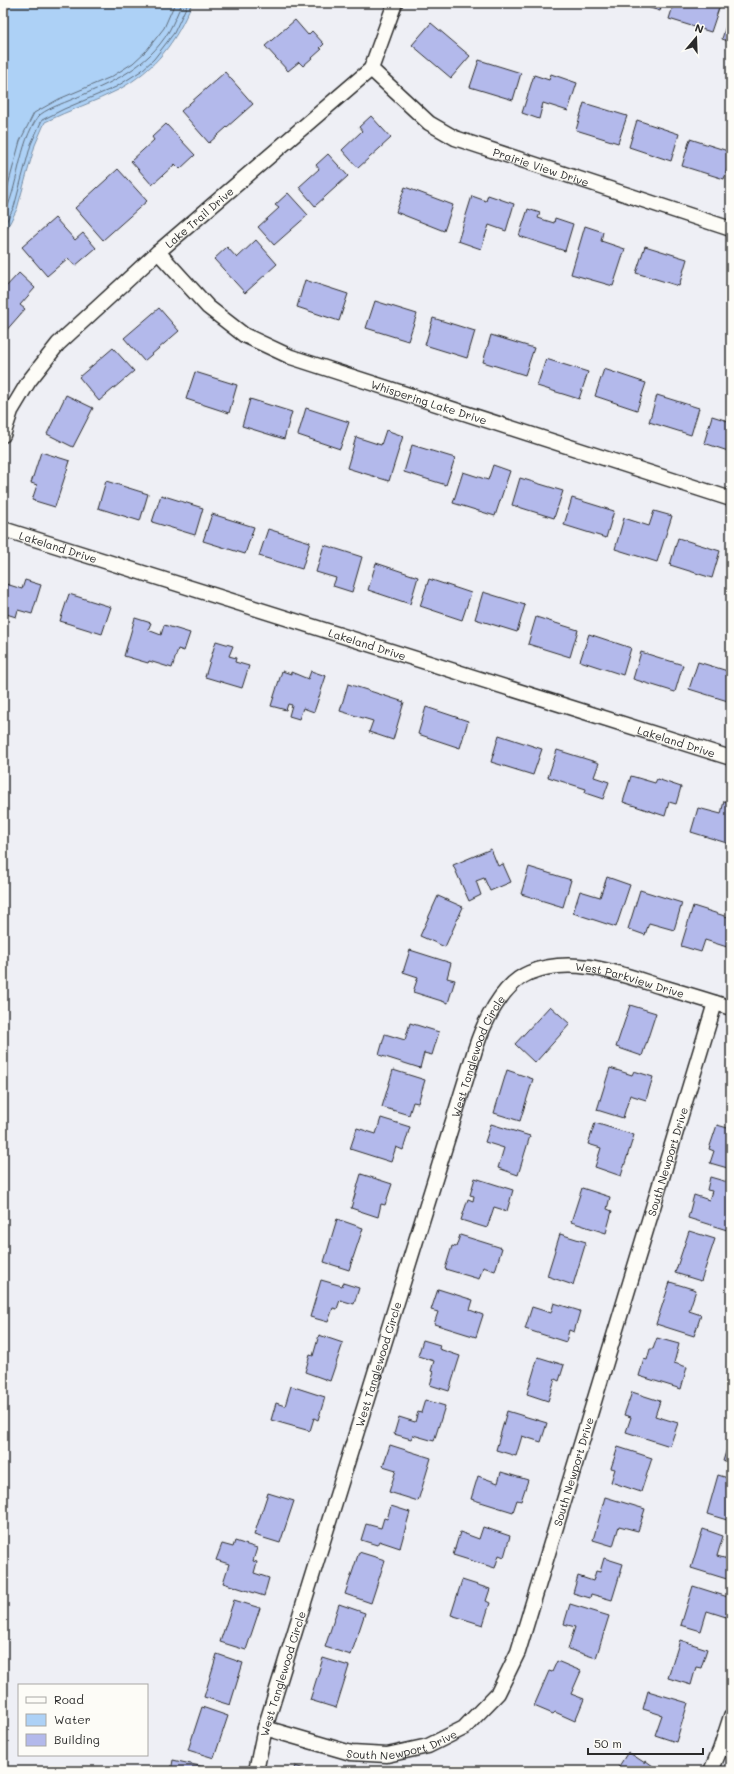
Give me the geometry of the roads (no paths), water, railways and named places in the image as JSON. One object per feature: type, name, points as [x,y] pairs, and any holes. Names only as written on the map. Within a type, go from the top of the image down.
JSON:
[{"type":"street","name":"Lake Trail Drive","points":[[3,435],[11,411],[29,381],[58,344],[158,252],[371,69],[395,3]]},
{"type":"street","name":"Prairie View Drive","points":[[371,69],[429,123],[455,138],[731,228]]},
{"type":"street","name":"Whispering Lake Drive","points":[[158,252],[208,307],[244,335],[291,357],[731,499]]},
{"type":"street","name":"Lakeland Drive","points":[[3,529],[731,758]]},
{"type":"street","name":"West Parkview Drive","points":[[528,973],[547,967],[575,965],[602,968],[731,1008]]},
{"type":"street","name":"West Tanglewood Circle","points":[[256,1771],[265,1728],[479,1037],[494,1007],[509,987],[528,973]]},
{"type":"street","name":"South Newport Drive","points":[[265,1728],[351,1753],[387,1754],[428,1746],[464,1728],[498,1693],[518,1652],[716,1003]]},
{"type":"street","points":[[711,1771],[720,1750],[731,1716]]},
{"type":"water","points":[[3,3],[192,3],[172,42],[154,64],[143,73],[118,90],[45,122],[35,145],[17,209],[3,236]]}]
